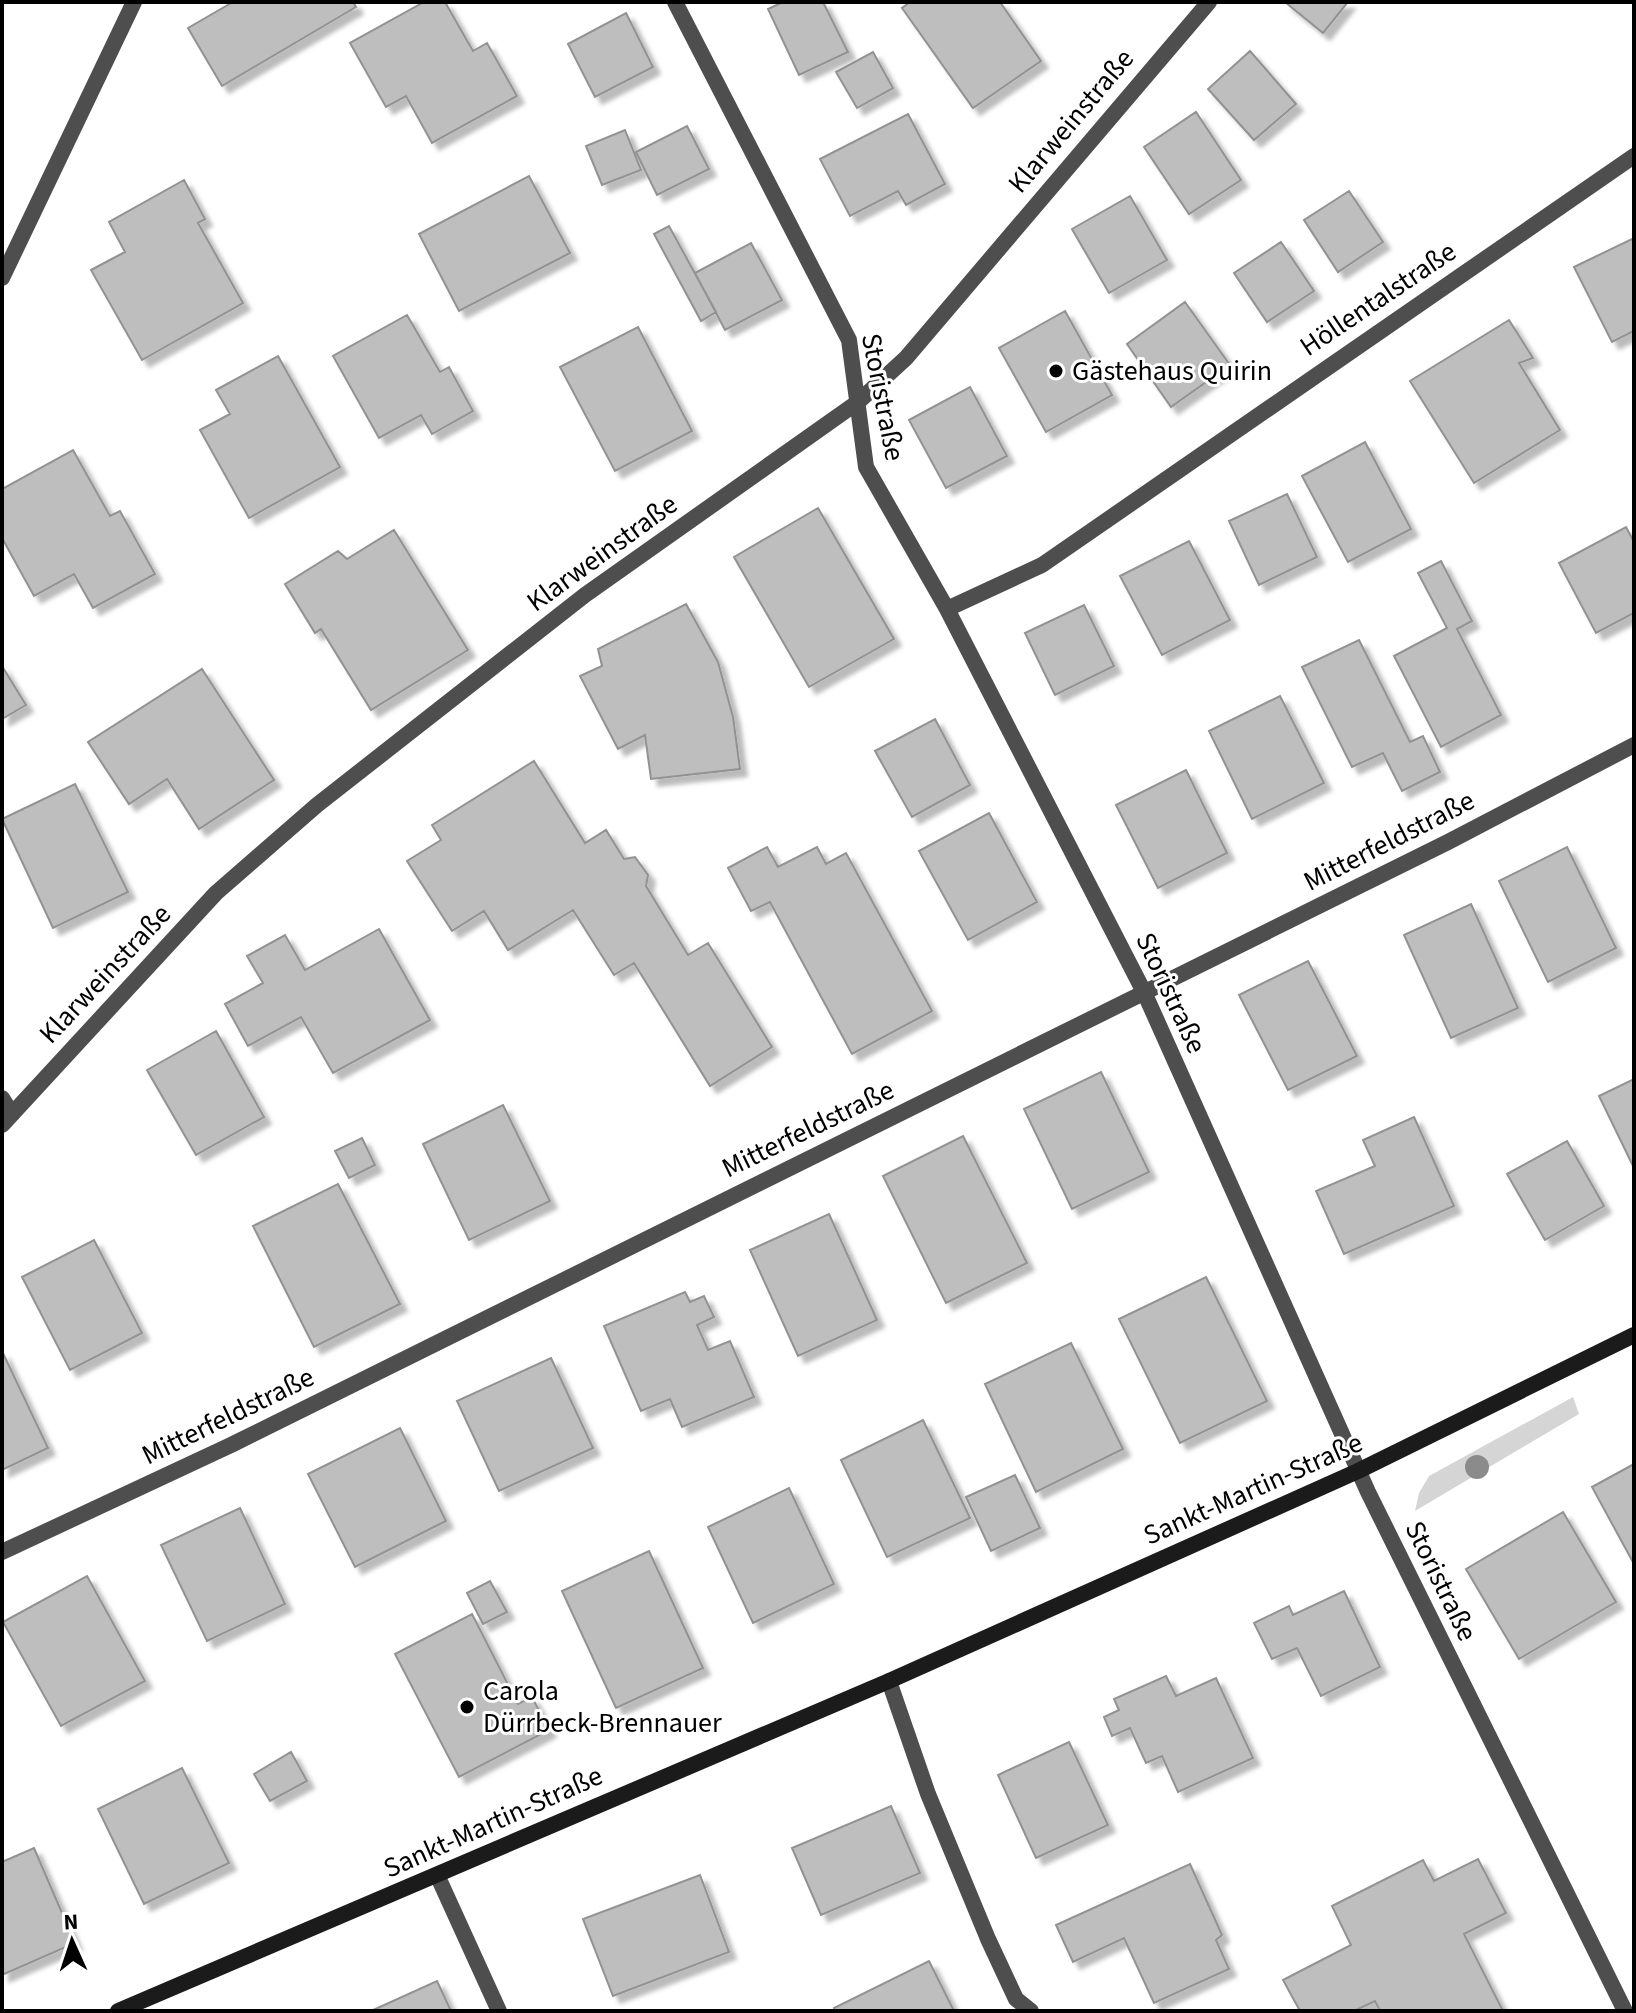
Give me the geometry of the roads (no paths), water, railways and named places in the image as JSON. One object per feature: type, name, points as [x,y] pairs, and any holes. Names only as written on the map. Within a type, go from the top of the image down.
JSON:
[{"type":"main road","name":"Sankt-Martin-Straße","points":[[118,2011],[438,1877],[595,1805],[889,1681],[1358,1471],[1634,1335]]},
{"type":"street","points":[[2,278],[134,2]]},
{"type":"street","name":"Storistraße","points":[[675,2],[849,340],[866,467],[947,609],[1144,992],[1358,1471],[1625,2011]]},
{"type":"street","name":"Klarweinstraße","points":[[7,1120],[216,893],[317,805],[585,595],[858,402],[906,358],[1209,2]]},
{"type":"street","name":"Höllentalstraße","points":[[947,609],[1042,565],[1634,156]]},
{"type":"street","name":"Mitterfeldstraße","points":[[2,1552],[231,1445],[1634,745]]},
{"type":"street","points":[[2,1098],[7,1120]]},
{"type":"street","points":[[889,1681],[928,1794],[988,1939],[1016,1999],[1031,2011]]},
{"type":"street","points":[[438,1877],[499,2011]]},
{"type":"place","name":"Gästehaus Quirin","points":[[1056,371]]},
{"type":"place","name":"Carola Dürrbeck-Brennauer","points":[[467,1707]]}]
